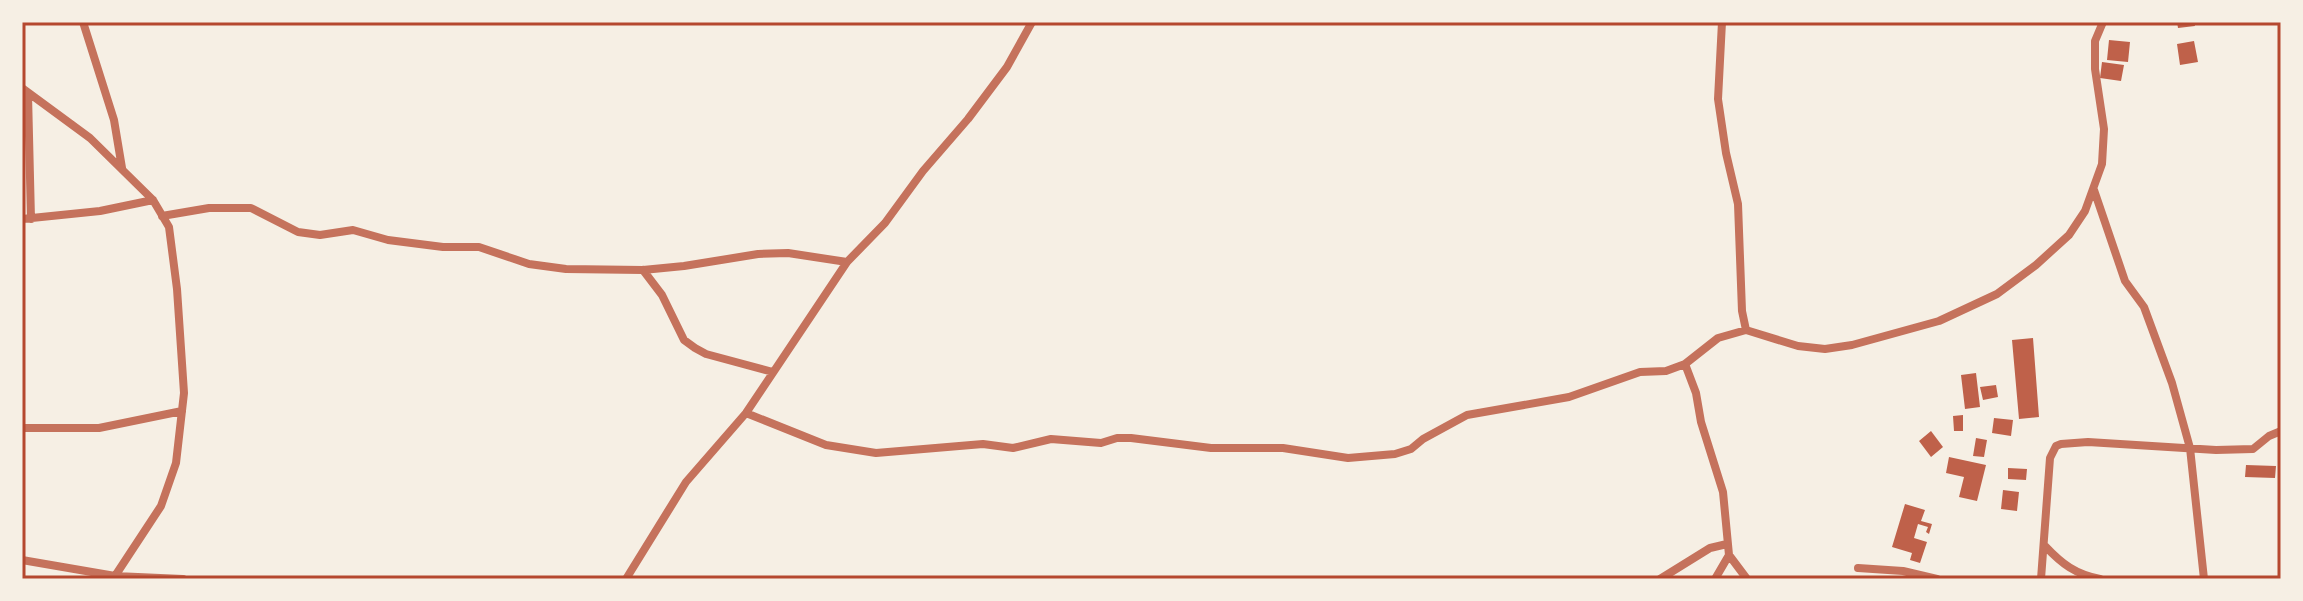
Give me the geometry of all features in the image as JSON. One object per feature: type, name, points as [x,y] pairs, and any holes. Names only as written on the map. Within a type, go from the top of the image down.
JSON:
[{"type":"street","points":[[83,22],[114,120],[122,170]]},
{"type":"street","points":[[626,579],[686,482],[746,413],[847,262],[885,223],[923,171],[976,109],[1007,67],[1032,22]]},
{"type":"street","points":[[1722,22],[1718,99],[1738,204],[1742,311],[1746,330]]},
{"type":"street","points":[[746,413],[826,445],[876,453],[983,444],[1013,448],[1051,439],[1101,443],[1131,438],[1211,448],[1283,448],[1348,458],[1404,453],[1445,425],[1467,415],[1569,397],[1640,372],[1666,371],[1685,364],[1718,338],[1746,330],[1798,346],[1825,349],[1852,345],[1939,321],[1997,294],[2036,265],[2069,235],[2085,211],[2102,164],[2104,129],[2095,69],[2095,41],[2103,22]]},
{"type":"street","points":[[25,91],[90,138],[153,200],[169,227],[184,393],[176,463],[161,506],[115,576]]},
{"type":"street","points":[[25,91],[27,219],[100,211],[153,200]]},
{"type":"street","points":[[2094,189],[2125,281],[2144,307],[2172,383],[2190,448],[2204,579]]},
{"type":"street","points":[[162,216],[209,208],[251,208],[298,232],[320,235],[353,230],[388,240],[443,247],[479,247],[529,264],[566,269],[643,270],[758,254],[788,253],[847,262]]},
{"type":"street","points":[[643,270],[662,295],[684,340],[706,354],[773,372]]},
{"type":"street","points":[[1685,364],[1723,492],[1729,555],[1747,579]]},
{"type":"street","points":[[22,428],[99,428],[182,411]]},
{"type":"street","points":[[2041,579],[2050,458],[2056,446],[2088,442],[2253,449],[2281,431]]},
{"type":"street","points":[[1660,579],[1710,548],[1727,544]]},
{"type":"street","points":[[2045,546],[2062,565],[2079,575],[2100,579]]},
{"type":"street","points":[[1715,579],[1729,555]]},
{"type":"street","points":[[22,560],[115,576],[183,579]]},
{"type":"street","points":[[634,565],[637,579]]},
{"type":"street","points":[[1858,568],[1903,571],[1937,579]]},
{"type":"building","points":[[2177,22],[2194,22],[2195,26],[2178,28]]},
{"type":"building","points":[[2109,40],[2130,42],[2128,62],[2107,60]]},
{"type":"building","points":[[2194,41],[2198,62],[2180,65],[2177,44]]},
{"type":"building","points":[[2102,62],[2124,65],[2121,81],[2100,78]]},
{"type":"building","points":[[2033,338],[2039,417],[2019,419],[2012,340]]},
{"type":"building","points":[[1976,373],[1980,407],[1965,409],[1961,375]]},
{"type":"building","points":[[1996,385],[1998,397],[1983,400],[1980,387]]},
{"type":"building","points":[[1963,415],[1963,431],[1954,431],[1953,416]]},
{"type":"building","points":[[1994,418],[2013,420],[2011,436],[1992,433]]},
{"type":"building","points":[[1931,431],[1943,447],[1931,457],[1919,441]]},
{"type":"building","points":[[1976,438],[1987,440],[1984,457],[1973,456]]},
{"type":"building","points":[[1949,457],[1986,465],[1977,501],[1959,497],[1964,477],[1946,473]]},
{"type":"building","points":[[2246,465],[2276,466],[2275,478],[2245,477]]},
{"type":"building","points":[[2008,468],[2027,469],[2026,480],[2008,479]]},
{"type":"building","points":[[2003,490],[2019,492],[2017,511],[2001,509]]},
{"type":"building","points":[[1905,504],[1925,510],[1921,521],[1932,524],[1929,534],[1926,532],[1928,527],[1918,524],[1914,538],[1927,542],[1920,563],[1910,560],[1912,553],[1892,547]]}]
